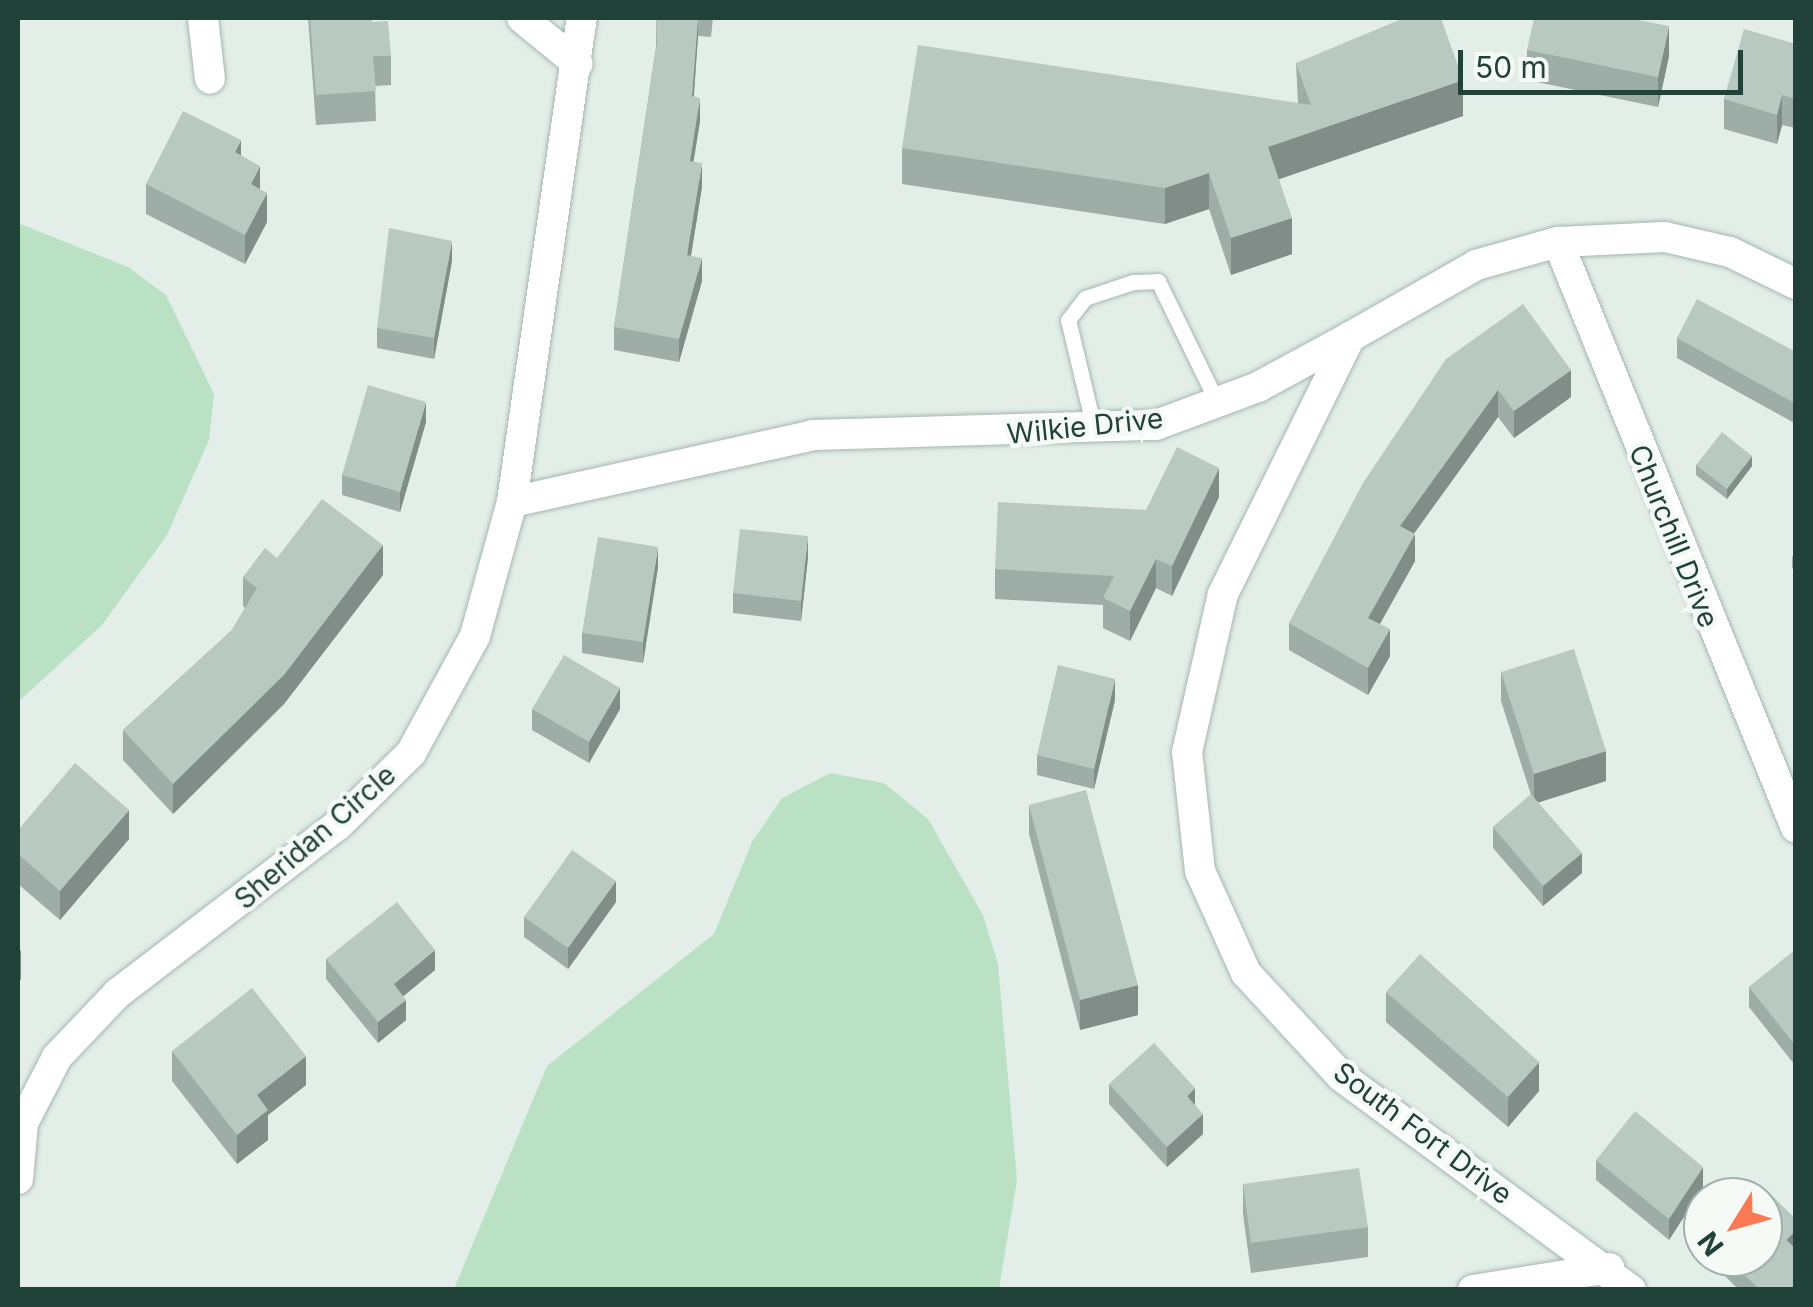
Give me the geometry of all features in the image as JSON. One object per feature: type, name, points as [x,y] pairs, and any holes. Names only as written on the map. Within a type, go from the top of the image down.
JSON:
[{"type":"street","points":[[203,18],[210,79]]},
{"type":"street","points":[[522,18],[578,64]]},
{"type":"street","name":"Sheridan Circle","points":[[18,1179],[23,1123],[57,1058],[118,993],[338,825],[411,752],[475,636],[512,502],[582,18]]},
{"type":"street","name":"Wilkie Drive","points":[[512,502],[813,435],[1156,424],[1217,402],[1350,337],[1476,264],[1558,242],[1665,237],[1730,252],[1796,284]]},
{"type":"street","name":"Churchill Drive","points":[[1558,242],[1796,828]]},
{"type":"street","name":"South Fort Drive","points":[[1350,337],[1223,594],[1187,752],[1200,871],[1246,973],[1341,1076],[1608,1268],[1631,1290]]},
{"type":"street","points":[[1473,1290],[1608,1268]]},
{"type":"lane","points":[[1094,428],[1068,320],[1084,298],[1158,281],[1217,402]]},
{"type":"green space","points":[[18,223],[128,267],[166,295],[214,394],[209,440],[167,535],[102,625],[18,702]]},
{"type":"green space","points":[[830,773],[884,783],[928,819],[983,915],[998,964],[1017,1180],[999,1289],[454,1289],[547,1066],[714,934],[752,842],[782,798]]},
{"type":"building","points":[[310,18],[388,21],[391,56],[373,56],[376,91],[316,95]]},
{"type":"building","points":[[656,18],[698,18],[692,96],[700,98],[690,161],[702,163],[687,255],[702,258],[679,339],[614,327],[657,43]]},
{"type":"building","points":[[1404,18],[1441,18],[1463,80],[1268,147],[1292,218],[1231,238],[1209,173],[1165,188],[902,148],[918,45],[1311,105],[1296,63]]},
{"type":"building","points":[[1534,18],[1628,18],[1669,26],[1658,77],[1527,50]]},
{"type":"building","points":[[1744,29],[1796,44],[1796,99],[1782,95],[1777,115],[1724,99]]},
{"type":"building","points":[[183,111],[241,140],[235,152],[260,166],[251,184],[267,193],[245,235],[146,184]]},
{"type":"building","points":[[389,228],[452,241],[434,338],[377,328]]},
{"type":"building","points":[[1697,299],[1796,352],[1796,404],[1677,338]]},
{"type":"building","points":[[1523,304],[1571,370],[1514,411],[1498,390],[1400,526],[1415,534],[1368,618],[1390,629],[1368,668],[1289,623],[1363,483],[1446,359]]},
{"type":"building","points":[[368,385],[426,402],[400,492],[342,475]]},
{"type":"building","points":[[1722,432],[1752,456],[1727,489],[1696,465]]},
{"type":"building","points":[[1177,447],[1219,468],[1172,566],[1156,559],[1130,611],[1103,598],[1114,576],[995,569],[998,502],[1146,510]]},
{"type":"building","points":[[322,499],[383,545],[284,675],[173,784],[123,730],[232,630],[257,588],[243,577],[265,548],[277,558]]},
{"type":"building","points":[[740,529],[808,536],[801,601],[733,593]]},
{"type":"building","points":[[598,537],[658,547],[643,642],[582,633]]},
{"type":"building","points":[[1574,649],[1606,751],[1534,774],[1501,672]]},
{"type":"building","points":[[564,655],[620,688],[589,742],[532,709]]},
{"type":"building","points":[[1058,665],[1115,679],[1094,769],[1037,755]]},
{"type":"building","points":[[75,763],[129,810],[60,891],[18,854],[18,830]]},
{"type":"building","points":[[1086,790],[1138,985],[1080,1000],[1029,805]]},
{"type":"building","points":[[1531,794],[1582,853],[1543,886],[1493,827]]},
{"type":"building","points":[[572,850],[616,881],[568,948],[524,917]]},
{"type":"building","points":[[397,902],[435,950],[394,984],[406,1000],[378,1022],[326,959]]},
{"type":"building","points":[[1794,951],[1796,1042],[1794,1044],[1749,987]]},
{"type":"building","points":[[1420,954],[1539,1062],[1508,1097],[1386,992]]},
{"type":"building","points":[[252,988],[306,1056],[257,1095],[268,1110],[237,1135],[172,1051]]},
{"type":"building","points":[[1154,1043],[1195,1088],[1187,1096],[1203,1114],[1167,1147],[1109,1084]]},
{"type":"building","points":[[1635,1111],[1703,1167],[1696,1177],[1683,1177],[1683,1198],[1669,1219],[1596,1160]]},
{"type":"building","points":[[1359,1168],[1368,1227],[1251,1243],[1243,1184]]},
{"type":"building","points":[[1783,1206],[1796,1219],[1796,1230],[1786,1240],[1796,1249],[1795,1290],[1760,1290],[1747,1277],[1783,1277]]}]
